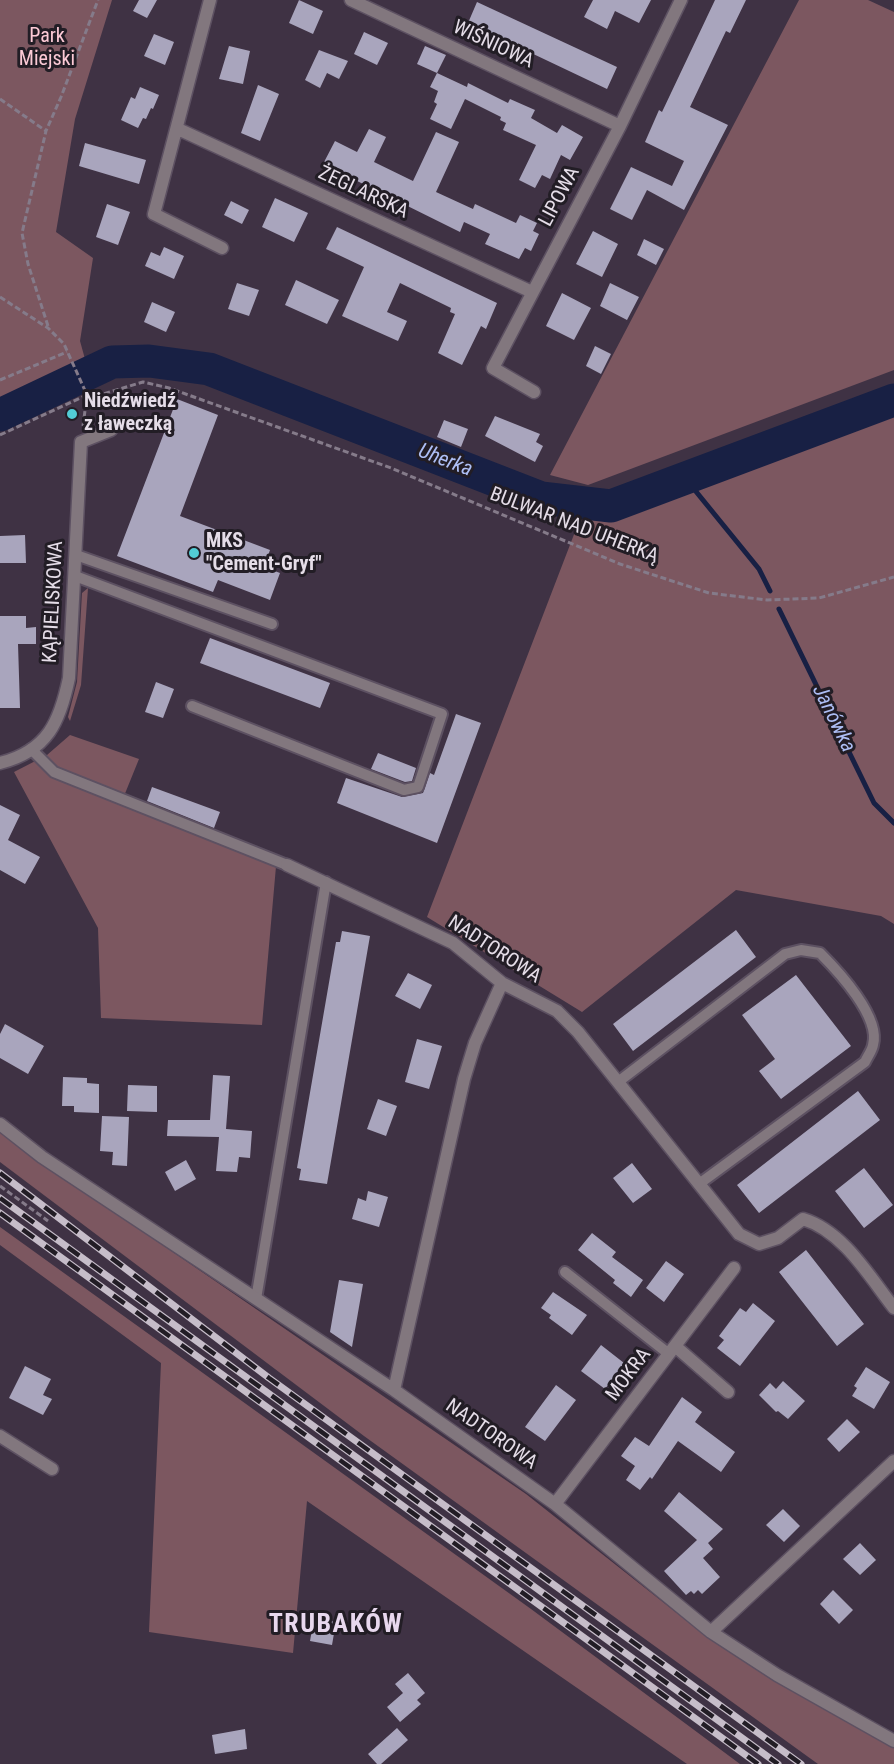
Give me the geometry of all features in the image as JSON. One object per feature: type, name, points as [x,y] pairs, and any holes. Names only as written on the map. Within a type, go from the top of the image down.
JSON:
[{"type":"street","points":[[210,0],[154,214],[222,248]]},
{"type":"street","name":"WIŚNIOWA","points":[[351,0],[620,126]]},
{"type":"street","name":"LIPOWA","points":[[534,392],[493,368],[620,126],[681,0]]},
{"type":"street","name":"ŻEGLARSKA","points":[[178,129],[532,292]]},
{"type":"street","points":[[81,441],[111,430]]},
{"type":"street","name":"KĄPIELISKOWA","points":[[0,763],[32,749],[52,731],[62,712],[69,678],[81,441]]},
{"type":"street","name":"NADTOROWA","points":[[287,865],[453,943],[502,983],[557,1011],[618,1082],[739,1234],[759,1244],[778,1238],[802,1219],[820,1225],[848,1251],[894,1308]]},
{"type":"street","points":[[394,1390],[464,1079],[475,1043],[502,983]]},
{"type":"street","name":"NADTOROWA","points":[[0,1124],[42,1157],[394,1390],[555,1504],[711,1632],[777,1675],[894,1741]]},
{"type":"street","name":"MOKRA","points":[[555,1504],[734,1268]]},
{"type":"street","points":[[672,1350],[729,1392]]},
{"type":"street","points":[[0,1436],[52,1469]]},
{"type":"street","points":[[711,1632],[894,1461]]},
{"type":"lane","points":[[76,555],[272,624]]},
{"type":"lane","points":[[75,576],[442,714],[418,787],[404,790],[192,706]]},
{"type":"lane","name":"NADTOROWA","points":[[32,749],[54,772],[287,865]]},
{"type":"lane","points":[[256,1299],[326,882]]},
{"type":"lane","points":[[618,1082],[785,954],[801,950],[820,953],[856,993],[870,1022],[874,1044],[865,1062],[699,1184]]},
{"type":"lane","points":[[565,1272],[672,1350]]},
{"type":"path","points":[[48,328],[28,264],[22,233],[45,131],[62,97],[98,0]]},
{"type":"path","points":[[0,99],[45,131]]},
{"type":"path","points":[[0,297],[48,328],[67,352],[87,395],[81,441]]},
{"type":"path","points":[[0,380],[67,352]]},
{"type":"path","name":"BULWAR NAD UHERKĄ","points":[[0,435],[87,395],[103,394],[143,382],[169,388],[391,468],[620,564],[709,593],[767,600],[819,598],[894,577]]},
{"type":"path","points":[[0,1186],[48,1221]]},
{"type":"green space","name":"Park Miejski","points":[[0,0],[112,0],[75,119],[56,232],[93,258],[80,341],[93,388],[0,430]]},
{"type":"green space","points":[[799,0],[868,0],[894,12],[894,370],[588,485],[550,475]]},
{"type":"green space","points":[[894,411],[894,924],[881,916],[736,890],[582,1012],[427,917],[583,511],[617,516]]},
{"type":"green space","points":[[88,588],[81,685],[70,721],[68,717],[77,682],[82,593]]},
{"type":"green space","points":[[70,735],[139,759],[124,796],[277,855],[262,1025],[101,1018],[98,928],[14,772],[47,755]]},
{"type":"green space","points":[[0,1127],[40,1161],[526,1494],[711,1640],[882,1739],[894,1748],[894,1764],[818,1764],[364,1436],[0,1162]]},
{"type":"green space","points":[[0,1227],[531,1609],[740,1764],[687,1764],[307,1501],[293,1653],[149,1632],[161,1363],[0,1245]]},
{"type":"building","points":[[139,0],[157,0],[147,18],[133,11]]},
{"type":"building","points":[[299,0],[323,11],[313,34],[289,23]]},
{"type":"building","points":[[593,0],[651,0],[639,23],[615,11],[607,29],[584,17]]},
{"type":"building","points":[[715,0],[746,0],[730,33],[726,31],[690,107],[728,125],[684,210],[647,190],[632,220],[610,209],[631,167],[672,186],[684,161],[645,142],[659,110],[662,112]]},
{"type":"building","points":[[477,2],[617,67],[607,89],[468,23]]},
{"type":"building","points":[[364,32],[388,43],[377,65],[354,54]]},
{"type":"building","points":[[154,34],[174,42],[165,65],[144,56]]},
{"type":"building","points":[[229,46],[250,51],[243,84],[219,79]]},
{"type":"building","points":[[425,46],[446,55],[437,73],[417,64]]},
{"type":"building","points":[[319,50],[348,61],[339,79],[327,73],[320,88],[305,80]]},
{"type":"building","points":[[437,73],[467,87],[468,83],[508,103],[510,99],[535,110],[531,118],[557,133],[562,125],[583,137],[570,160],[561,155],[550,179],[542,175],[535,188],[519,180],[536,145],[503,130],[506,123],[500,120],[501,117],[465,99],[451,129],[430,119],[437,104],[434,102],[438,91],[430,87]]},
{"type":"building","points":[[258,85],[279,94],[260,141],[241,133]]},
{"type":"building","points":[[140,87],[159,95],[153,109],[151,108],[146,119],[143,118],[138,128],[121,120],[131,97],[135,99]]},
{"type":"building","points":[[369,129],[386,137],[374,162],[413,181],[436,132],[459,142],[436,192],[473,209],[475,204],[516,223],[520,215],[537,223],[533,231],[539,234],[531,251],[525,248],[519,259],[485,244],[490,234],[464,222],[460,232],[341,173],[340,175],[322,166],[335,141],[357,152]]},
{"type":"building","points":[[85,143],[146,160],[139,184],[79,166]]},
{"type":"building","points":[[275,198],[308,213],[294,242],[262,227]]},
{"type":"building","points":[[231,201],[249,210],[242,224],[224,215]]},
{"type":"building","points":[[107,204],[130,212],[118,245],[96,237]]},
{"type":"building","points":[[337,227],[497,303],[486,329],[481,326],[462,365],[438,353],[455,314],[450,312],[451,308],[400,283],[387,312],[407,321],[398,341],[342,316],[364,267],[326,249]]},
{"type":"building","points":[[593,231],[618,244],[602,277],[576,264]]},
{"type":"building","points":[[644,239],[664,249],[656,265],[637,255]]},
{"type":"building","points":[[164,247],[184,256],[174,279],[145,266],[151,252],[160,256]]},
{"type":"building","points":[[296,280],[339,300],[327,324],[285,305]]},
{"type":"building","points":[[237,283],[259,290],[249,316],[228,309]]},
{"type":"building","points":[[610,283],[639,297],[627,320],[600,306]]},
{"type":"building","points":[[562,293],[591,308],[574,340],[546,326]]},
{"type":"building","points":[[152,302],[175,312],[166,332],[144,322]]},
{"type":"building","points":[[595,346],[611,354],[601,374],[586,366]]},
{"type":"building","name":"MKS \"Cement-Gryf\"","points":[[177,399],[218,415],[180,516],[270,550],[264,567],[280,573],[270,600],[218,580],[213,592],[117,556]]},
{"type":"building","points":[[495,416],[540,434],[536,442],[543,446],[535,462],[485,436]]},
{"type":"building","points":[[444,420],[468,429],[461,447],[437,437]]},
{"type":"building","points":[[25,535],[26,563],[0,563],[0,536]]},
{"type":"building","points":[[0,616],[26,616],[26,628],[36,627],[36,644],[18,644],[20,708],[0,708]]},
{"type":"building","points":[[210,638],[330,683],[320,708],[200,663]]},
{"type":"building","points":[[156,682],[174,689],[163,718],[145,712]]},
{"type":"building","points":[[456,714],[481,723],[437,843],[337,803],[346,778],[402,797],[423,793],[430,773],[434,775]]},
{"type":"building","points":[[378,753],[416,768],[412,781],[405,782],[371,769]]},
{"type":"building","points":[[152,787],[220,812],[214,828],[147,801]]},
{"type":"building","points":[[0,805],[20,815],[8,840],[40,857],[25,884],[0,870]]},
{"type":"building","points":[[736,930],[756,957],[633,1051],[613,1024]]},
{"type":"building","points":[[342,931],[370,936],[327,1184],[299,1180],[301,1169],[297,1168],[336,942],[340,942]]},
{"type":"building","points":[[408,973],[432,985],[420,1009],[395,996]]},
{"type":"building","points":[[796,975],[851,1046],[781,1099],[759,1071],[775,1059],[742,1015]]},
{"type":"building","points":[[5,1024],[44,1046],[28,1074],[0,1058],[0,1034]]},
{"type":"building","points":[[417,1039],[442,1046],[429,1089],[405,1082]]},
{"type":"building","points":[[213,1075],[230,1076],[226,1129],[252,1131],[250,1158],[239,1157],[237,1172],[216,1171],[219,1137],[167,1136],[168,1120],[210,1120]]},
{"type":"building","points":[[63,1077],[87,1078],[87,1083],[99,1084],[99,1113],[74,1112],[74,1106],[62,1106]]},
{"type":"building","points":[[128,1085],[157,1086],[157,1112],[127,1111]]},
{"type":"building","points":[[858,1091],[880,1120],[759,1213],[737,1185]]},
{"type":"building","points":[[378,1099],[397,1106],[386,1136],[367,1129]]},
{"type":"building","points":[[102,1116],[129,1117],[127,1166],[112,1165],[113,1152],[100,1151]]},
{"type":"building","points":[[186,1160],[196,1179],[175,1191],[165,1172]]},
{"type":"building","points":[[632,1163],[652,1189],[633,1203],[613,1178]]},
{"type":"building","points":[[864,1168],[893,1205],[864,1228],[835,1191]]},
{"type":"building","points":[[368,1191],[388,1197],[379,1227],[352,1219],[358,1198],[366,1201]]},
{"type":"building","points":[[592,1233],[616,1252],[612,1257],[643,1280],[631,1297],[613,1283],[615,1280],[578,1250]]},
{"type":"building","points":[[806,1250],[864,1324],[837,1346],[779,1272]]},
{"type":"building","points":[[666,1261],[684,1274],[664,1302],[646,1288]]},
{"type":"building","points":[[339,1280],[363,1284],[352,1347],[330,1332]]},
{"type":"building","points":[[553,1292],[587,1315],[572,1335],[549,1318],[551,1315],[541,1308]]},
{"type":"building","points":[[753,1303],[775,1321],[740,1366],[717,1348],[724,1340],[719,1336],[740,1308],[746,1312]]},
{"type":"building","points":[[601,1345],[624,1363],[605,1389],[581,1371]]},
{"type":"building","points":[[25,1366],[51,1379],[43,1395],[52,1399],[43,1415],[9,1398]]},
{"type":"building","points":[[866,1367],[890,1382],[874,1409],[852,1396],[857,1388],[854,1386]]},
{"type":"building","points":[[783,1381],[805,1401],[788,1419],[778,1411],[776,1412],[759,1395],[770,1383],[776,1389]]},
{"type":"building","points":[[556,1385],[576,1400],[545,1441],[525,1427]]},
{"type":"building","points":[[682,1397],[702,1412],[695,1422],[735,1452],[721,1472],[678,1441],[652,1479],[650,1477],[640,1490],[626,1480],[635,1466],[621,1456],[635,1437],[649,1446]]},
{"type":"building","points":[[847,1419],[860,1432],[839,1452],[827,1439]]},
{"type":"building","points":[[679,1492],[723,1529],[708,1543],[713,1549],[703,1558],[720,1577],[702,1594],[698,1590],[694,1594],[691,1591],[686,1595],[664,1571],[697,1540],[664,1511]]},
{"type":"building","points":[[783,1509],[800,1526],[784,1542],[766,1525]]},
{"type":"building","points":[[860,1543],[876,1560],[860,1575],[843,1559]]},
{"type":"building","points":[[833,1590],[853,1610],[839,1624],[820,1604]]},
{"type":"building","points":[[314,1618],[336,1622],[332,1645],[310,1641]]},
{"type":"building","points":[[408,1673],[425,1693],[417,1700],[421,1704],[400,1722],[387,1707],[403,1693],[395,1684]]},
{"type":"building","points":[[397,1728],[408,1740],[381,1764],[377,1764],[368,1754]]},
{"type":"building","points":[[245,1729],[247,1749],[215,1754],[212,1735]]},
{"type":"waterway","name":"Uherka","points":[[0,415],[112,362],[149,361],[209,369],[541,498],[611,506],[894,400]]},
{"type":"waterway","name":"Janówka","points":[[685,478],[759,569],[770,591]]},
{"type":"waterway","name":"Janówka","points":[[779,609],[874,803],[894,823]]},
{"type":"railway","points":[[0,1173],[269,1378],[801,1764]]},
{"type":"railway","points":[[0,1198],[778,1764]]},
{"type":"railway","points":[[0,1213],[758,1764]]},
{"type":"place","name":"Niedźwiedź z ławeczką","points":[[72,414]]},
{"type":"place","name":"MKS \"Cement-Gryf\"","points":[[194,553]]},
{"type":"district","name":"TRUBAKÓW","points":[[336,1625]]}]
